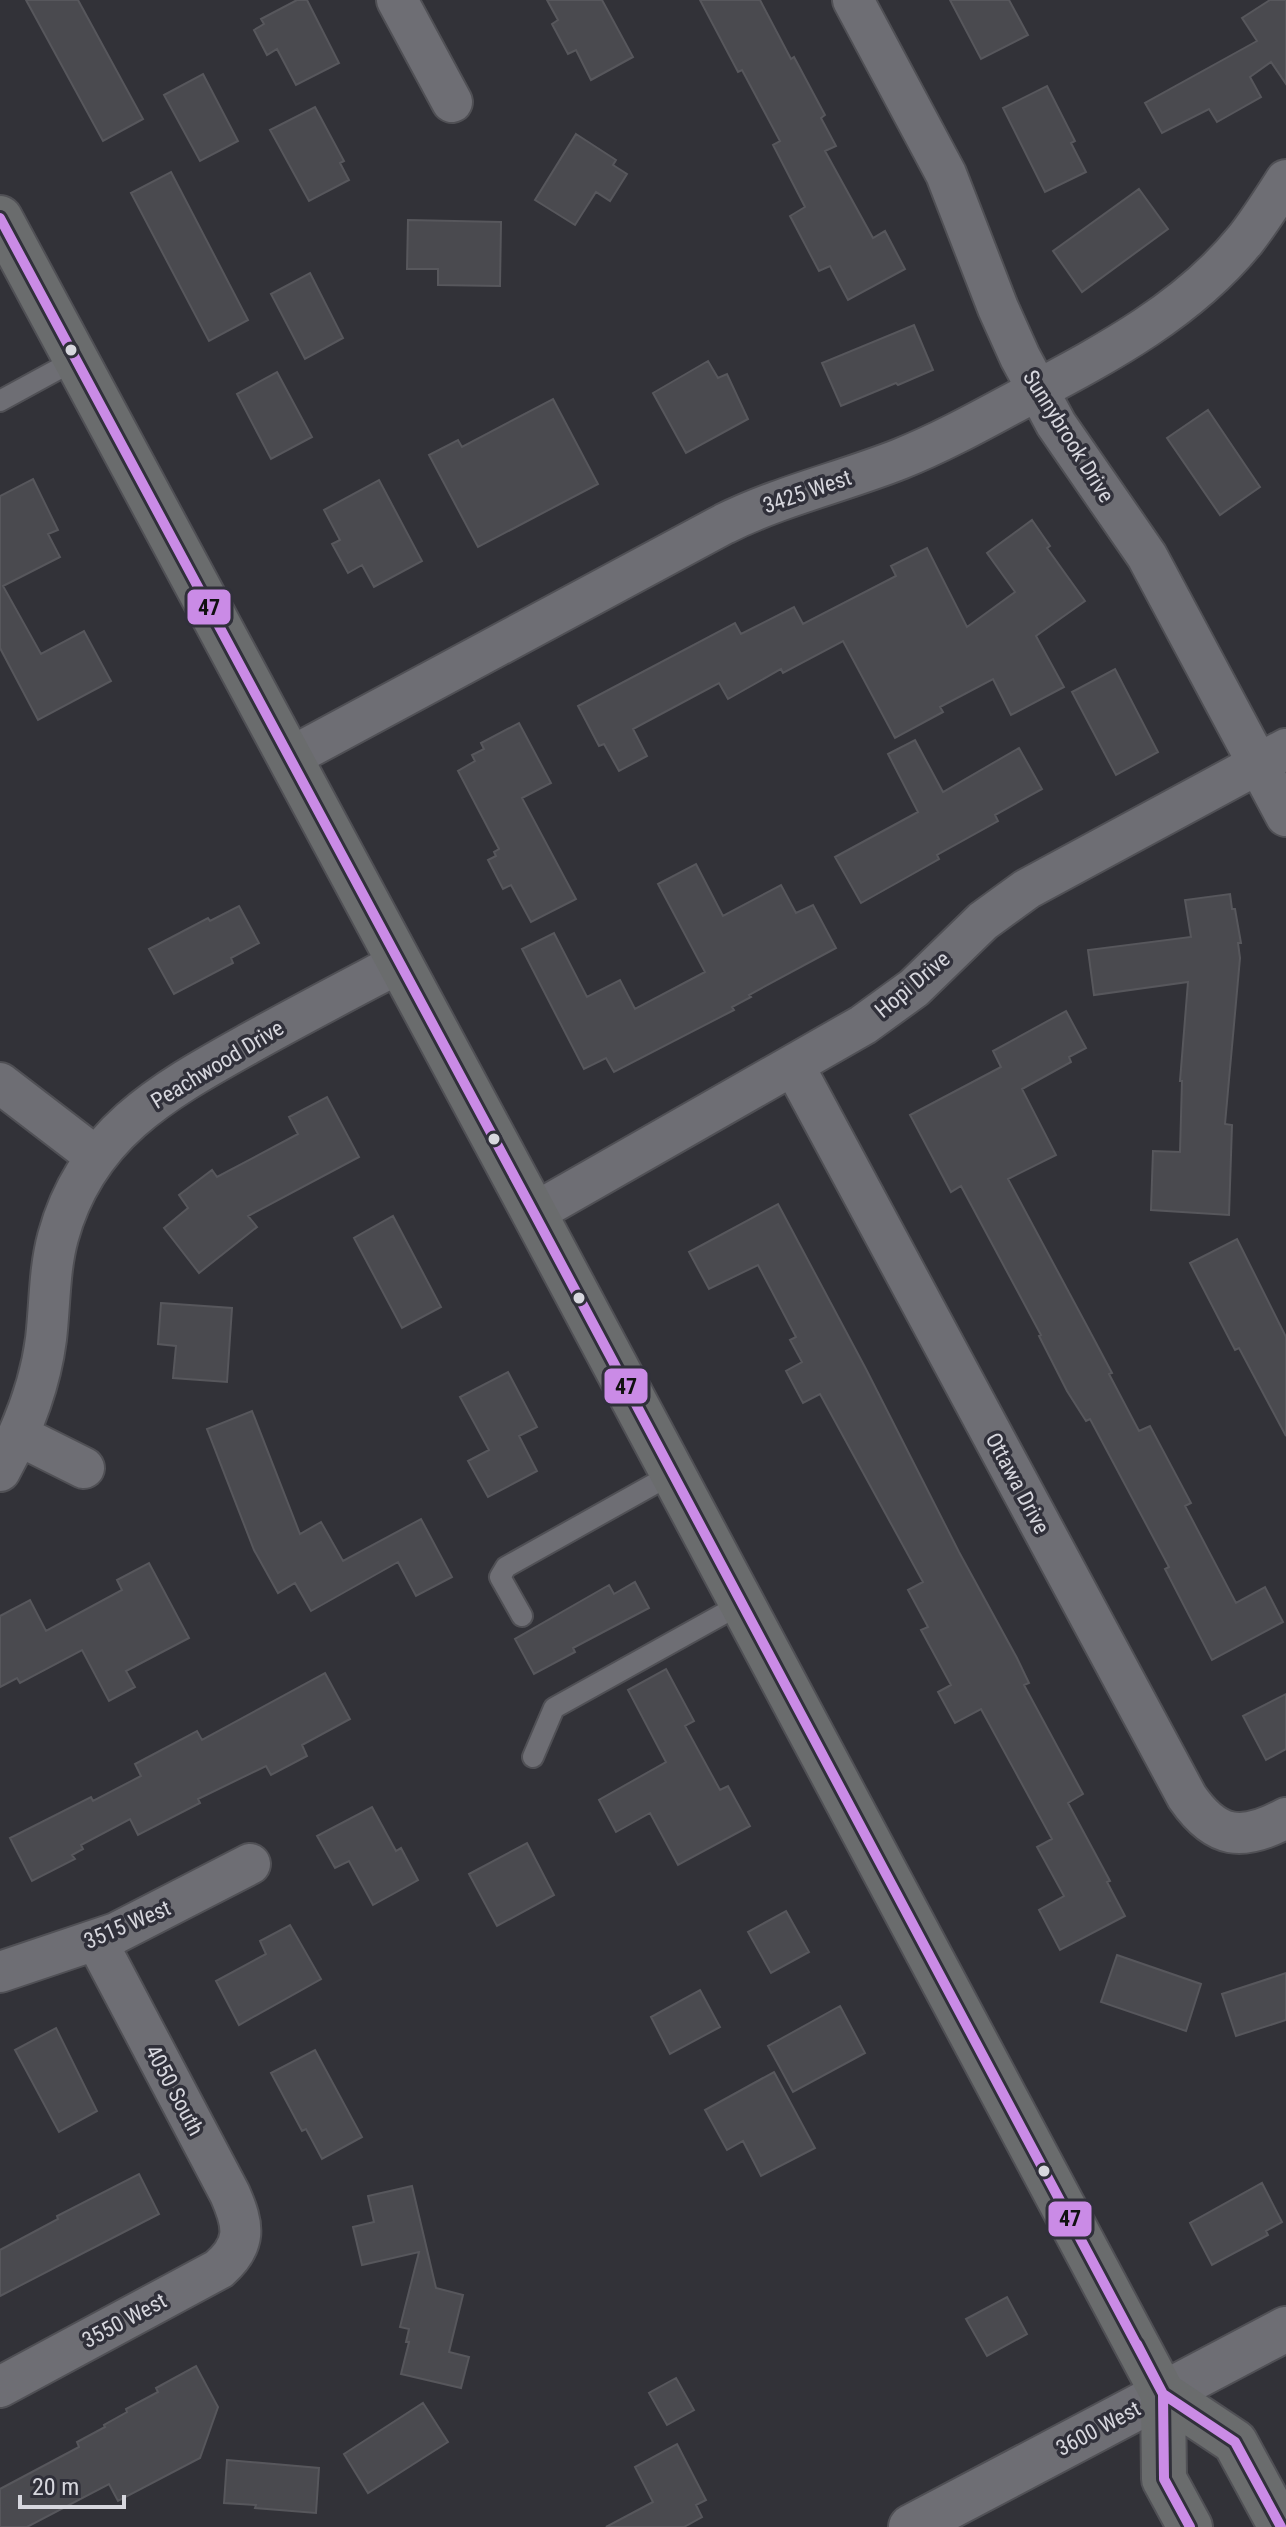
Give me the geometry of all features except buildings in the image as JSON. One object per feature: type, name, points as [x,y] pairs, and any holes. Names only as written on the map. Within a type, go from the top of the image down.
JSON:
[{"type":"main road","points":[[0,218],[1163,2394],[1164,2479],[1190,2527]]},
{"type":"main road","points":[[1163,2394],[1235,2442],[1281,2527]]},
{"type":"street","points":[[397,0],[452,102]]},
{"type":"street","name":"Sunnybrook Drive","points":[[853,0],[946,174],[998,308],[1037,390],[1071,447],[1147,556],[1272,756],[1286,816]]},
{"type":"street","name":"3425 West","points":[[289,758],[724,524],[766,505],[912,454],[1131,338],[1193,293],[1245,240],[1286,180]]},
{"type":"street","name":"Hopi Drive","points":[[534,1213],[794,1066],[888,1007],[914,988],[983,921],[1027,889],[1272,756]]},
{"type":"street","name":"Peachwood Drive","points":[[0,1471],[18,1435],[40,1374],[58,1236],[73,1197],[95,1156],[121,1127],[173,1086],[399,963]]},
{"type":"street","name":"Ottawa Drive","points":[[794,1066],[1187,1797],[1204,1819],[1225,1832],[1244,1834],[1286,1818]]},
{"type":"street","points":[[0,1083],[95,1156]]},
{"type":"street","points":[[18,1435],[84,1468]]},
{"type":"street","name":"3515 West","points":[[0,1972],[136,1924],[250,1864]]},
{"type":"street","name":"4050 South","points":[[96,1940],[230,2194],[241,2227],[239,2243]]},
{"type":"street","name":"3550 West","points":[[0,2387],[211,2274],[231,2258],[239,2243]]},
{"type":"street","name":"3600 West","points":[[911,2527],[1286,2329]]},
{"type":"lane","points":[[0,401],[75,360]]},
{"type":"lane","points":[[522,1616],[500,1577],[506,1567],[672,1474]]},
{"type":"lane","points":[[533,1757],[554,1708],[741,1604]]},
{"type":"transit line","name":"47","points":[[0,218],[1163,2394],[1235,2442],[1281,2527]]},
{"type":"transit line","name":"47","points":[[1137,2344],[1163,2394],[1164,2479],[1190,2527]]}]
